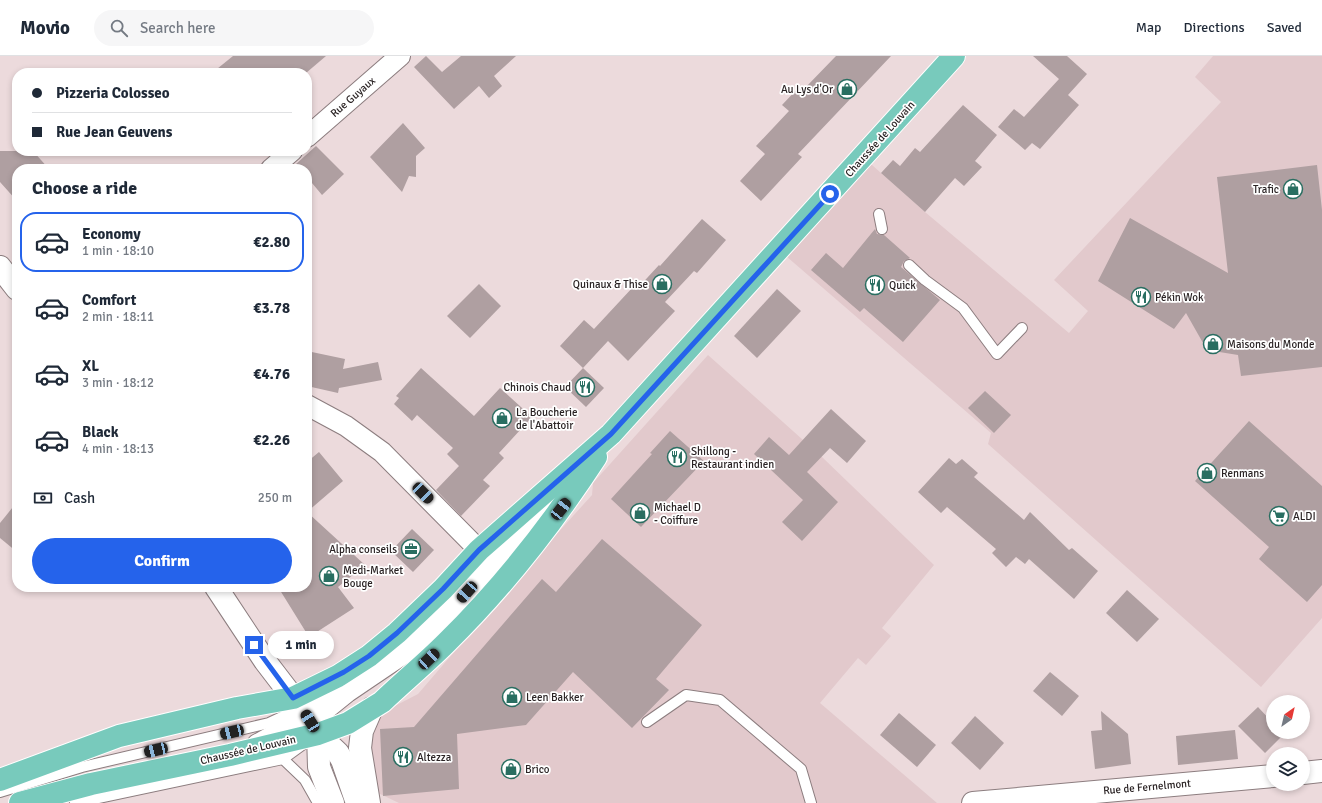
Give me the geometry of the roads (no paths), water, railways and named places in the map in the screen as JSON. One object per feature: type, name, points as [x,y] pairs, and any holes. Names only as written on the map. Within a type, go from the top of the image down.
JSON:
[{"type":"main road","name":"Chaussée de Louvain","points":[[0,780],[119,736],[237,708],[297,703],[369,656],[397,633],[443,589],[479,550],[611,434],[698,340],[954,56]]},
{"type":"main road","name":"Chaussée de Louvain","points":[[20,803],[91,784],[247,751],[318,734],[348,723],[382,702],[447,642],[517,564],[570,498],[611,434]]},
{"type":"street","name":"Rue Guyaux","points":[[312,133],[400,56]]},
{"type":"street","points":[[277,164],[286,156]]},
{"type":"street","points":[[0,267],[12,283]]},
{"type":"street","points":[[312,408],[346,426],[382,452],[479,550]]},
{"type":"street","points":[[345,803],[326,797],[319,767],[318,734],[321,712],[347,691],[409,649],[457,604],[611,434]]},
{"type":"street","points":[[219,592],[265,661],[297,703],[318,734],[338,753],[342,760],[357,803]]},
{"type":"street","points":[[247,751],[296,724],[297,703]]},
{"type":"street","points":[[369,803],[360,748],[362,731],[372,708]]},
{"type":"street","points":[[1310,772],[1322,771]]},
{"type":"street","name":"Rue de Fernelmont","points":[[972,803],[1266,777]]},
{"type":"lane","points":[[879,214],[882,229]]},
{"type":"lane","points":[[909,265],[925,280],[963,308],[997,354],[1022,328]]},
{"type":"lane","name":"Chaussée de Louvain","points":[[0,792],[82,767],[269,723],[297,703],[348,680],[404,641],[450,597],[496,546],[611,434]]},
{"type":"lane","points":[[647,722],[686,694],[720,700],[801,769],[811,803]]},
{"type":"lane","points":[[75,803],[282,759],[318,734]]},
{"type":"lane","points":[[282,759],[304,780],[326,797]]},
{"type":"place","name":"Au Lys d'Or","points":[[847,89]]},
{"type":"place","name":"Trafic","points":[[1293,189]]},
{"type":"place","name":"Quinaux & Thise","points":[[662,284]]},
{"type":"place","name":"Quick","points":[[875,285]]},
{"type":"place","name":"Pékin Wok","points":[[1141,297]]},
{"type":"place","name":"Maisons du Monde","points":[[1213,344]]},
{"type":"place","name":"Chinois Chaud","points":[[585,387]]},
{"type":"place","name":"La Boucherie de l'Abattoir","points":[[502,418]]},
{"type":"place","name":"Shillong - Restaurant indien","points":[[677,457]]},
{"type":"place","name":"Renmans","points":[[1207,473]]},
{"type":"place","name":"Michael D - Coiffure","points":[[640,513]]},
{"type":"place","name":"ALDI","points":[[1279,516]]},
{"type":"place","name":"Alpha conseils","points":[[411,549]]},
{"type":"place","name":"Medi-Market Bouge","points":[[329,576]]},
{"type":"place","name":"Leen Bakker","points":[[512,697]]},
{"type":"place","name":"Altezza","points":[[403,757]]},
{"type":"place","name":"Brico","points":[[511,769]]}]
